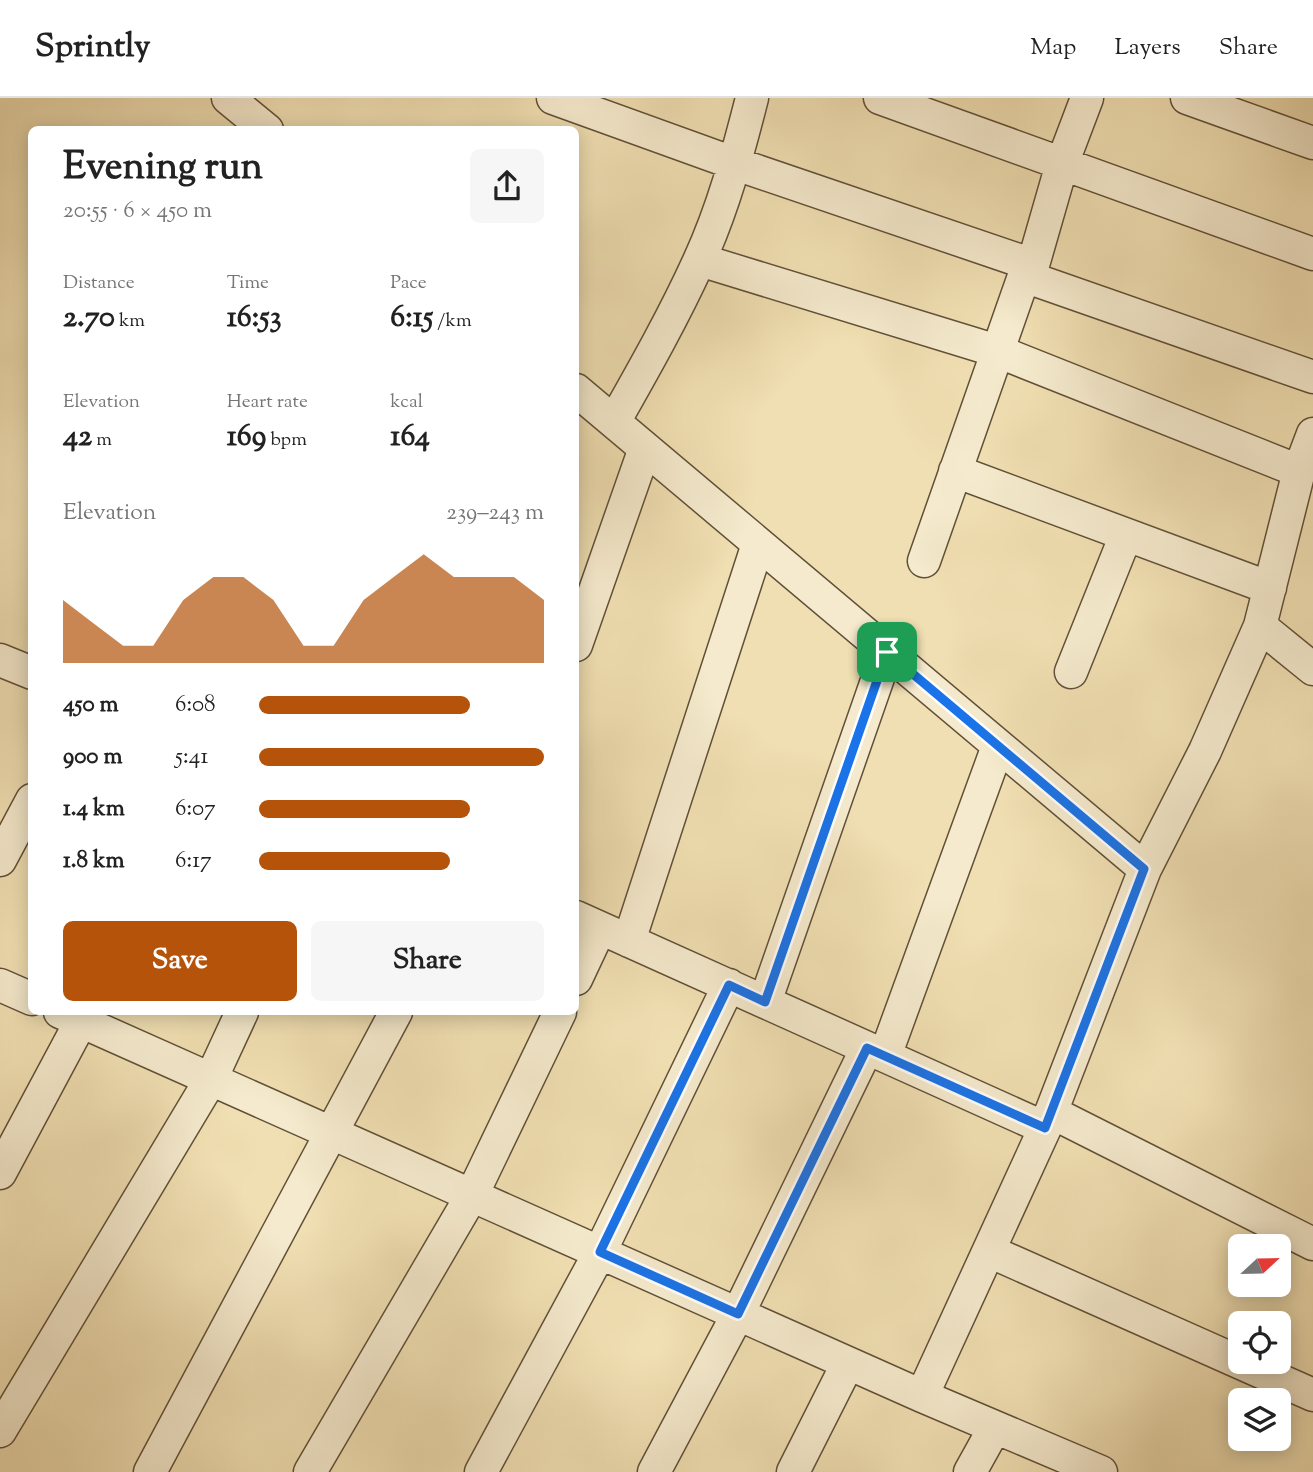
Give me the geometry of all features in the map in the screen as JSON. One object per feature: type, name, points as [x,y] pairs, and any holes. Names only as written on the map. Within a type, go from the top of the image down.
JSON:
[{"type":"street","points":[[228,98],[262,126]]},
{"type":"street","points":[[553,98],[1028,270],[1313,377]]},
{"type":"street","points":[[614,422],[652,355],[700,260],[736,164],[752,98]]},
{"type":"street","points":[[880,98],[1313,254]]},
{"type":"street","points":[[924,561],[1087,98]]},
{"type":"street","points":[[1187,98],[1313,143]]},
{"type":"street","points":[[700,260],[997,351],[1299,471]]},
{"type":"street","points":[[579,393],[1144,869]]},
{"type":"street","points":[[922,1396],[1048,1120],[1144,869],[1205,751],[1260,626],[1299,471],[1313,434]]},
{"type":"street","points":[[579,636],[645,448]]},
{"type":"street","points":[[955,471],[1270,588]]},
{"type":"street","points":[[1071,673],[1126,535]]},
{"type":"street","points":[[629,941],[758,544]]},
{"type":"street","points":[[1260,626],[1313,669]]},
{"type":"street","points":[[765,1002],[887,652]]},
{"type":"street","points":[[0,660],[28,671]]},
{"type":"street","points":[[654,1472],[876,1052],[998,746]]},
{"type":"street","points":[[0,860],[28,808]]},
{"type":"street","points":[[579,965],[588,922],[876,1052],[1048,1120],[1313,1244]]},
{"type":"street","points":[[0,985],[28,997]]},
{"type":"street","points":[[481,1472],[600,1252],[729,985]]},
{"type":"street","points":[[0,1173],[76,1015],[332,1133],[922,1396],[1101,1472]]},
{"type":"street","points":[[0,1431],[211,1079],[241,1015]]},
{"type":"street","points":[[150,1472],[394,1015]]},
{"type":"street","points":[[310,1472],[472,1195],[559,1015]]},
{"type":"street","points":[[989,1251],[1313,1395]]},
{"type":"street","points":[[793,1472],[848,1363]]},
{"type":"street","points":[[970,1472],[995,1427]]},
{"type":"route","points":[[887,652],[1144,869],[1045,1128],[867,1048],[738,1314],[600,1252],[729,985],[765,1002],[887,652]]}]
